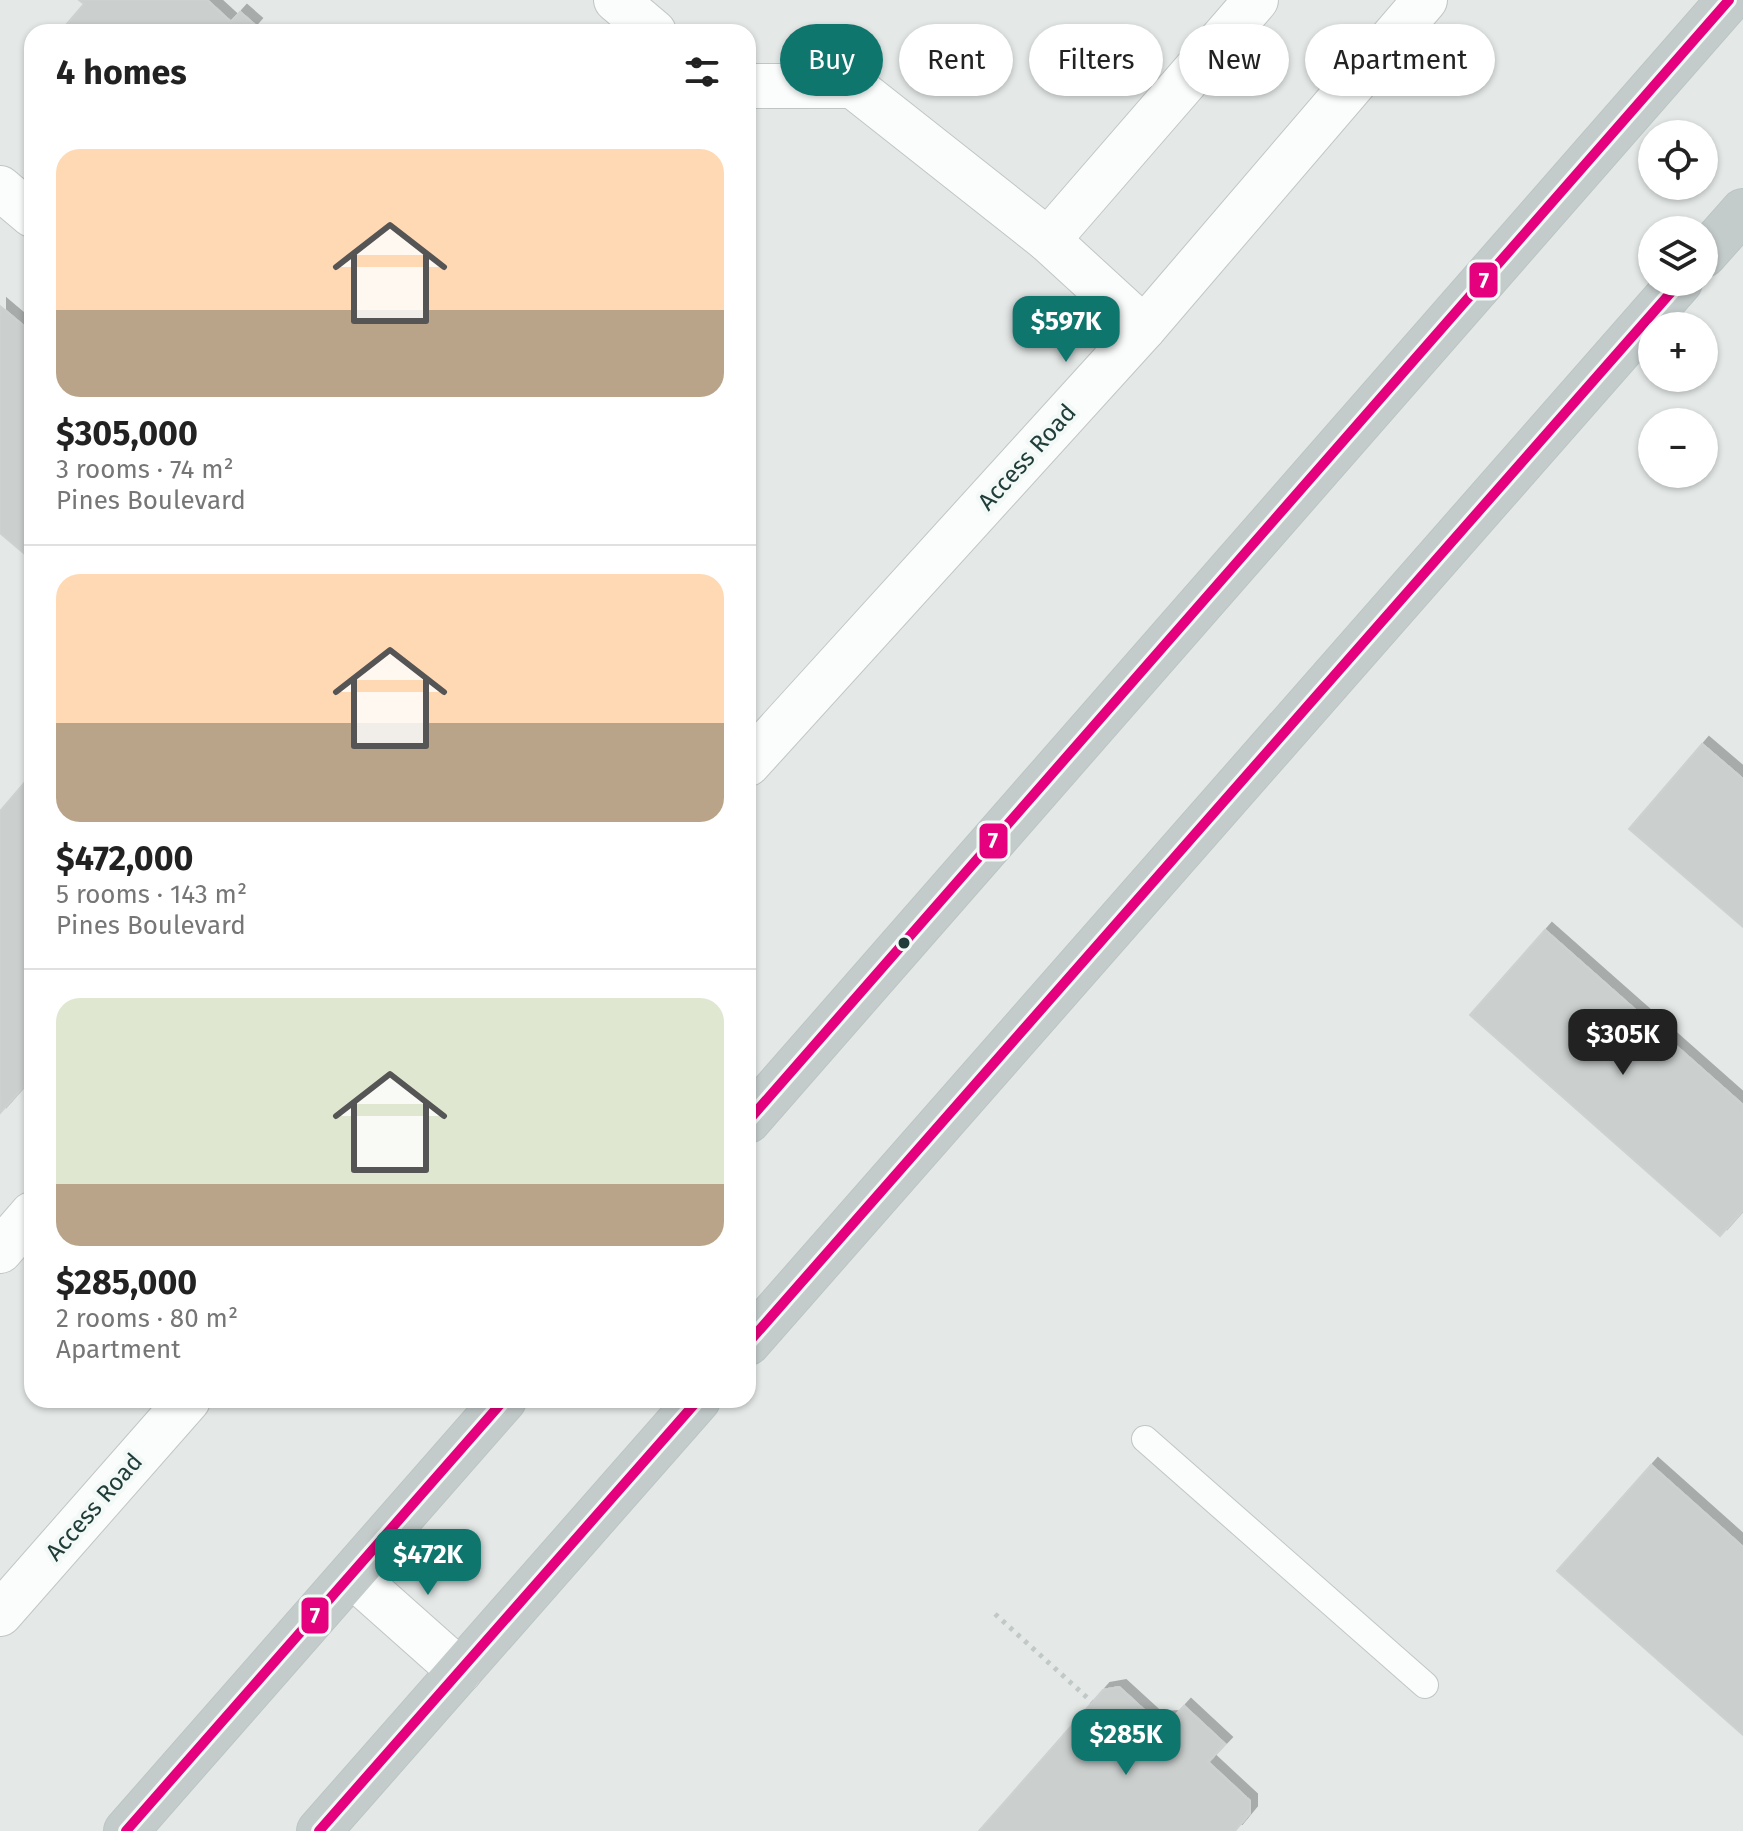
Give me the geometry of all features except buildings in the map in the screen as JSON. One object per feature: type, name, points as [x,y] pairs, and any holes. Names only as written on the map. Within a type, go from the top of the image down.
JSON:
[{"type":"highway","points":[[756,1112],[1729,0]]},
{"type":"highway","points":[[1718,239],[1743,211]]},
{"type":"highway","points":[[756,1334],[1668,296]]},
{"type":"highway","points":[[126,1831],[497,1408]]},
{"type":"highway","points":[[319,1831],[691,1408]]},
{"type":"street","points":[[616,0],[644,24]]},
{"type":"street","points":[[1048,240],[1256,0]]},
{"type":"street","name":"Access Road","points":[[756,755],[1144,328],[1425,0]]},
{"type":"street","points":[[756,86],[853,86],[1048,240],[1144,328]]},
{"type":"street","points":[[0,188],[24,208]]},
{"type":"street","points":[[0,1251],[24,1223]]},
{"type":"street","name":"Access Road","points":[[0,1614],[181,1408]]},
{"type":"street","points":[[352,1575],[460,1671]]},
{"type":"lane","points":[[1145,1439],[1425,1685]]},
{"type":"path","points":[[995,1614],[1092,1702]]},
{"type":"transit line","name":"7","points":[[756,1112],[1729,0]]},
{"type":"transit line","name":"7","points":[[756,1334],[1668,296]]},
{"type":"transit line","name":"7","points":[[126,1831],[497,1408]]},
{"type":"transit line","name":"7","points":[[319,1831],[691,1408]]}]
